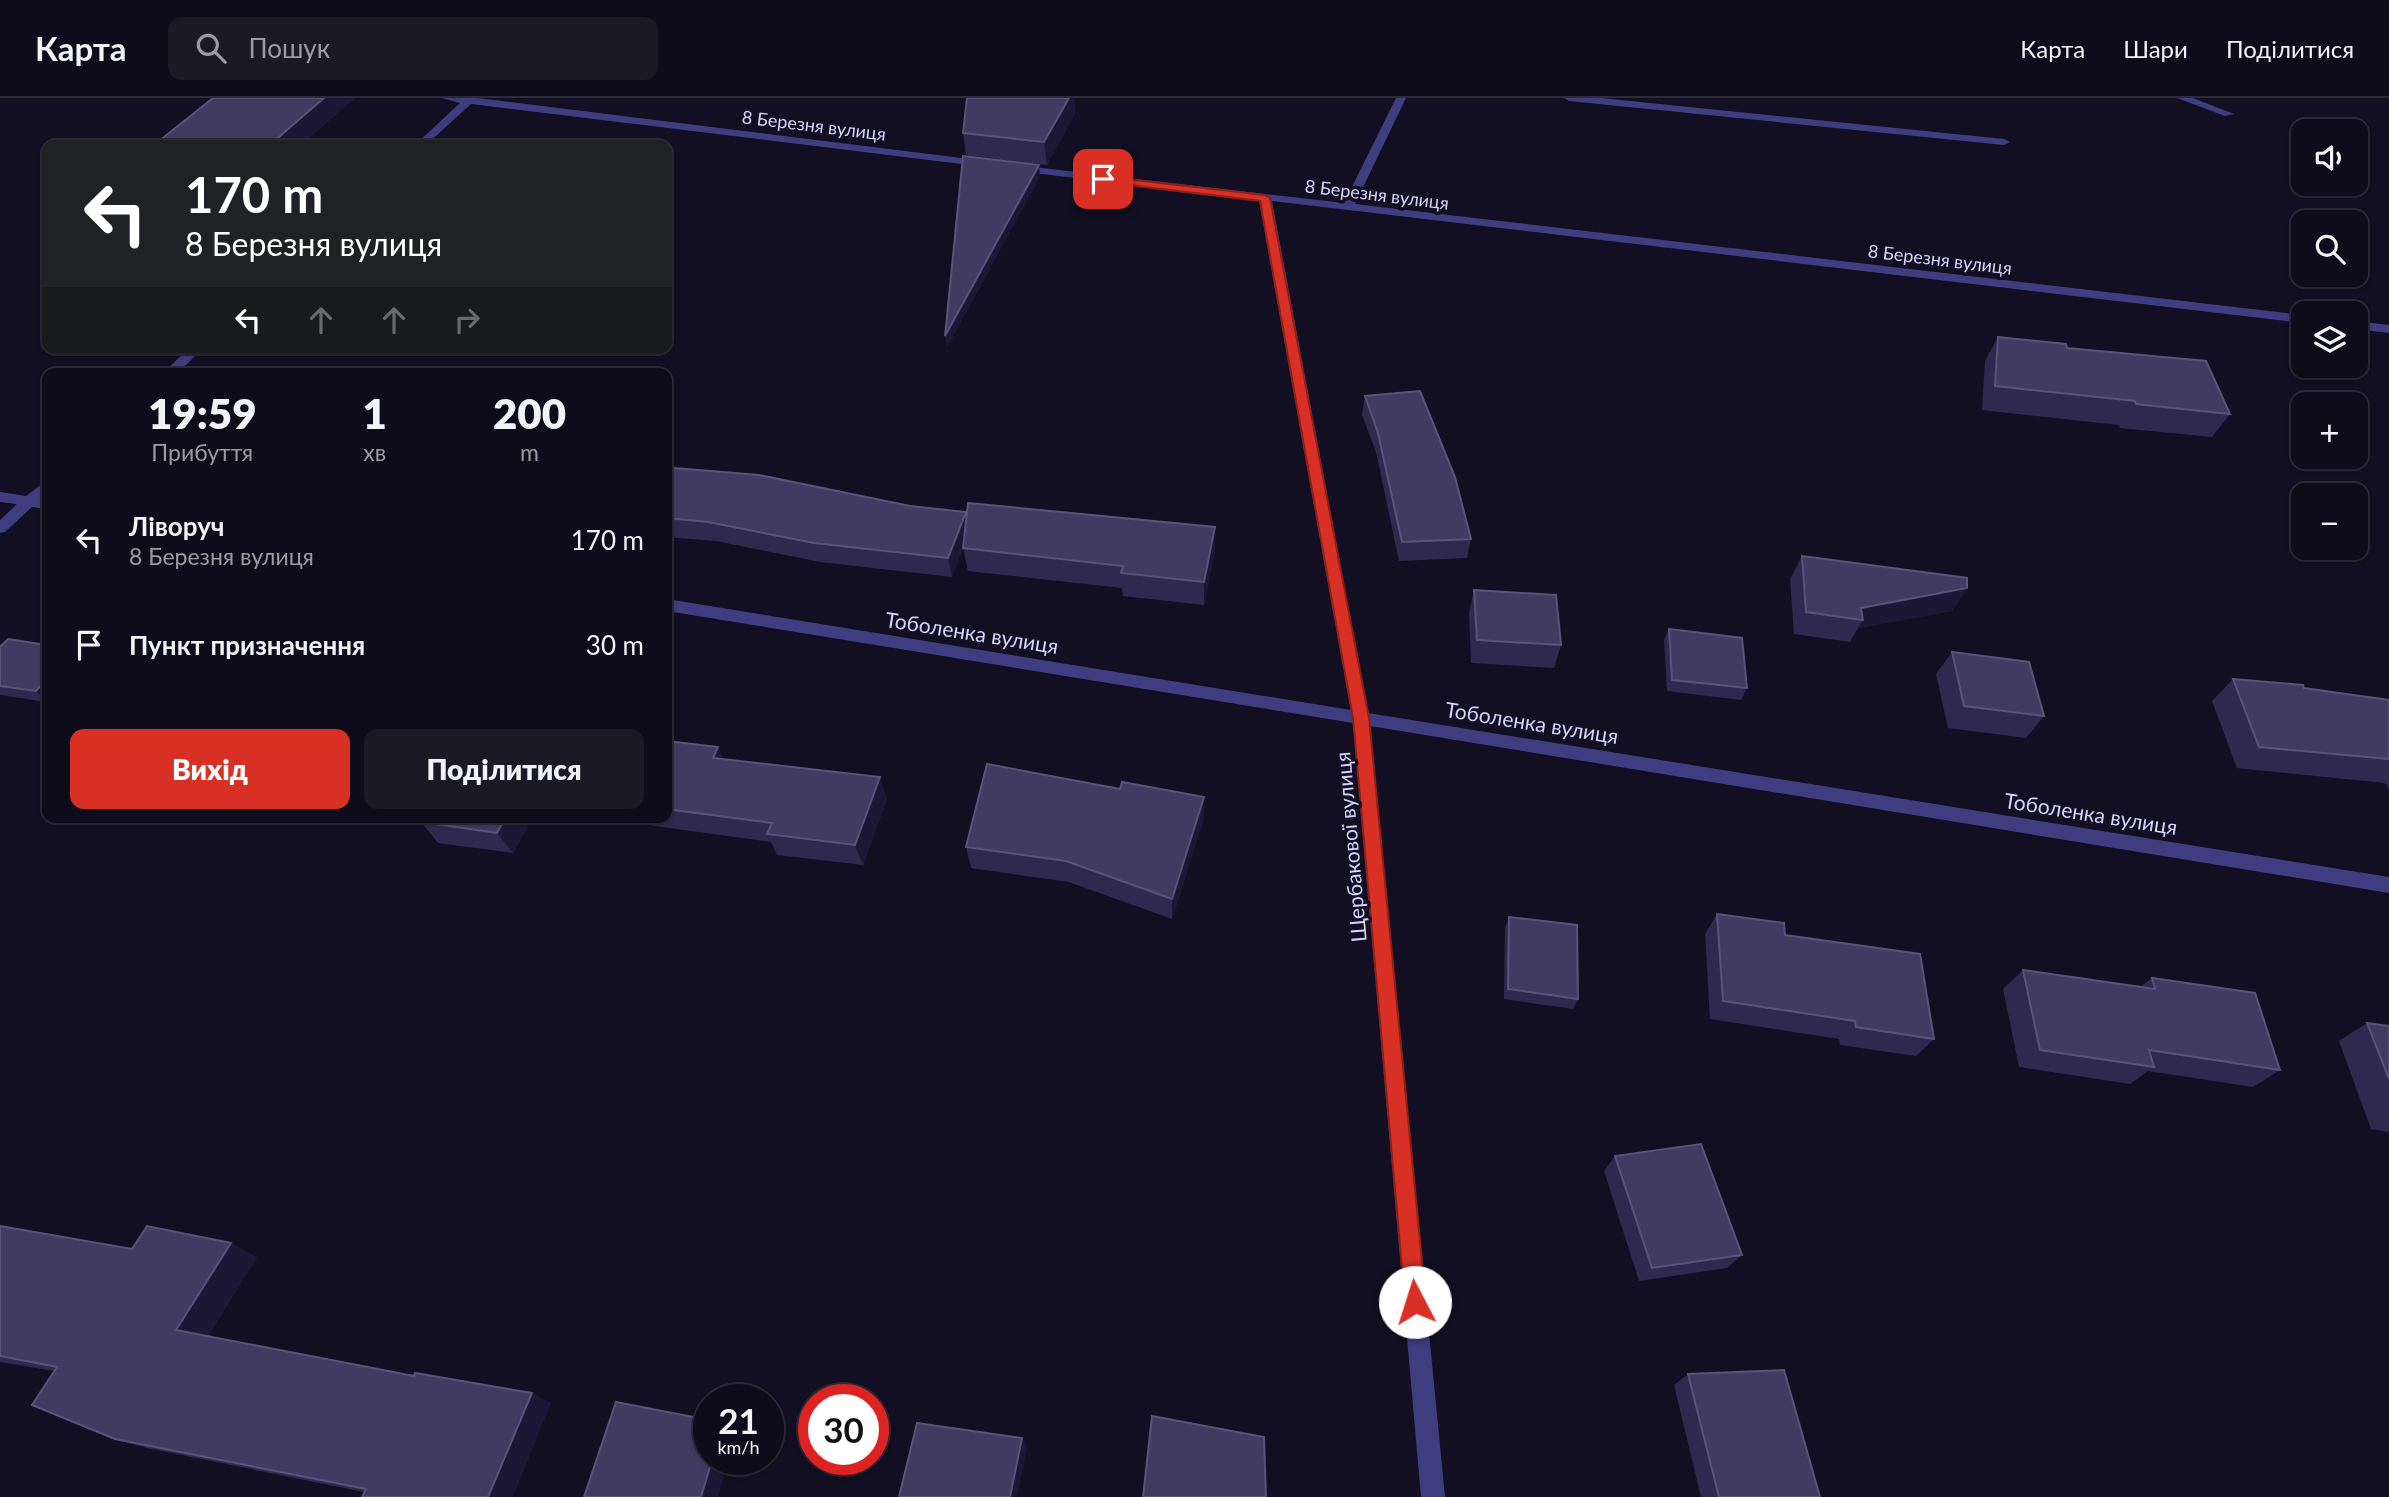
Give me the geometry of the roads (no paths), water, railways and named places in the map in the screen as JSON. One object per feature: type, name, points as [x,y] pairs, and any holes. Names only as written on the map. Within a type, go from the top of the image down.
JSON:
[{"type":"street","name":"8 Березня вулиця","points":[[447,98],[1347,208],[2291,318]]},
{"type":"street","points":[[1347,208],[1401,98]]},
{"type":"street","points":[[1569,98],[2004,142]]},
{"type":"street","points":[[2182,98],[2229,114],[2225,98]]},
{"type":"street","points":[[426,140],[471,99]]},
{"type":"street","name":"Щербакової вулиця","points":[[1265,198],[1361,718],[1433,1497]]},
{"type":"street","points":[[2368,326],[2389,329]]},
{"type":"street","points":[[175,368],[191,354]]},
{"type":"street","points":[[0,528],[42,489]]},
{"type":"street","points":[[0,496],[42,503]]},
{"type":"street","name":"Тоболенка вулиця","points":[[672,606],[2389,885]]}]
